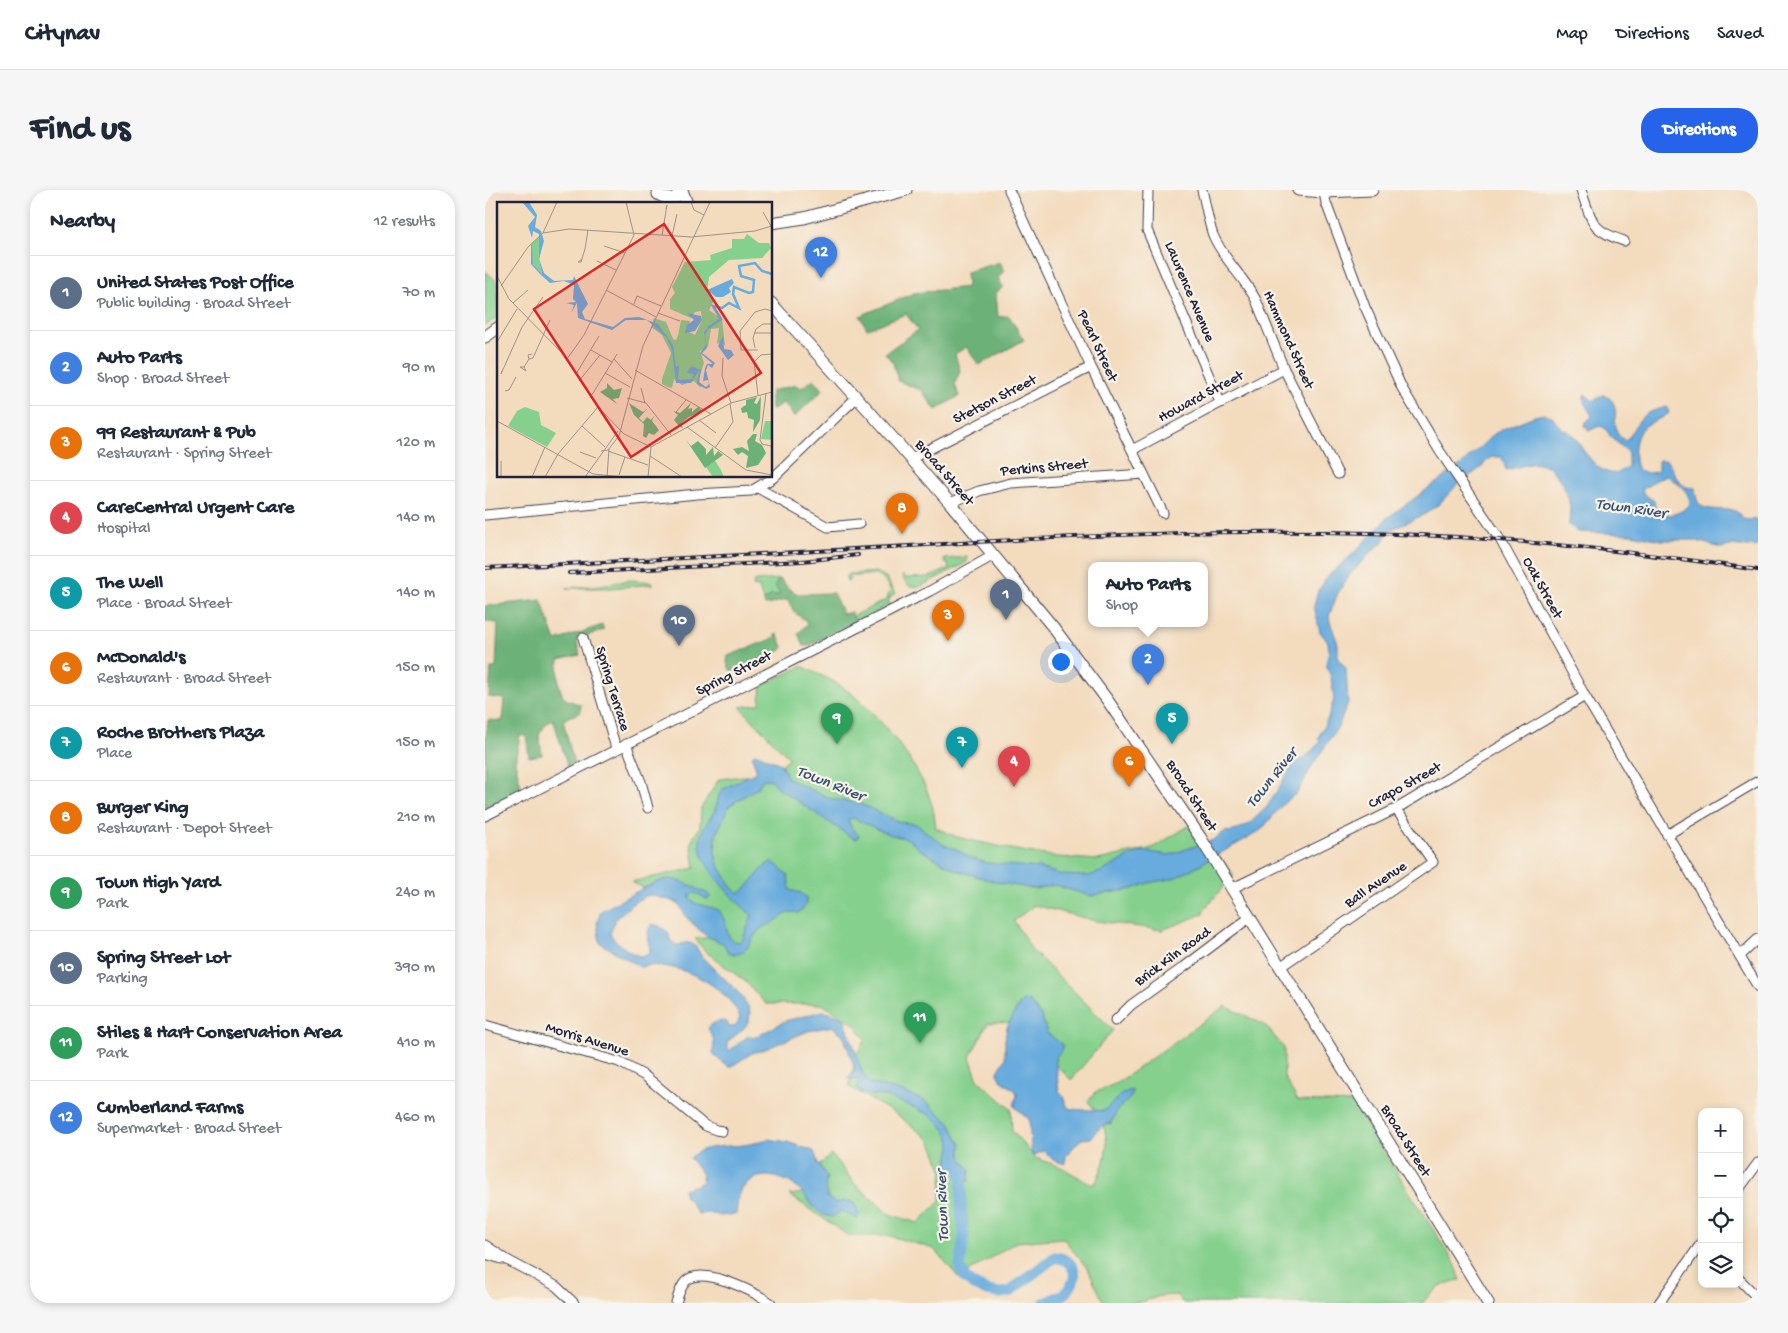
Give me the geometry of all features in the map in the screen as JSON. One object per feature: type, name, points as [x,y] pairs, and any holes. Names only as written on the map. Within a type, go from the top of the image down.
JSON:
[{"type":"main road","points":[[658,198],[671,199],[678,196],[681,190]]},
{"type":"main road","points":[[681,190],[686,202]]},
{"type":"main road","points":[[773,223],[805,217],[906,190]]},
{"type":"main road","points":[[1298,190],[1324,192],[1372,190]]},
{"type":"main road","name":"Broad Street","points":[[773,305],[950,503],[1052,626],[1099,688],[1214,860],[1488,1303]]},
{"type":"main road","points":[[485,337],[497,328]]},
{"type":"street","name":"Pearl Street","points":[[1009,190],[1091,366],[1163,513]]},
{"type":"street","name":"Lawrence Avenue","points":[[1148,190],[1147,230],[1220,402]]},
{"type":"street","name":"Hammond Street","points":[[1202,190],[1213,235],[1256,300],[1284,369],[1338,474]]},
{"type":"street","points":[[1581,190],[1594,226],[1604,234],[1624,241]]},
{"type":"street","name":"Oak Street","points":[[1324,192],[1326,203],[1365,307],[1402,388],[1451,468],[1501,541],[1585,696],[1758,987]]},
{"type":"street","name":"Stetson Street","points":[[911,458],[1091,366]]},
{"type":"street","name":"Howard Street","points":[[1132,450],[1284,369]]},
{"type":"street","points":[[773,477],[857,397]]},
{"type":"street","name":"Perkins Street","points":[[950,503],[989,487],[1011,483],[1144,474]]},
{"type":"street","points":[[485,515],[751,490],[758,488],[772,478]]},
{"type":"street","points":[[758,488],[828,528],[859,524]]},
{"type":"street","name":"Spring Street","points":[[485,816],[915,598],[994,555]]},
{"type":"street","name":"Spring Terrace","points":[[583,638],[616,748]]},
{"type":"street","name":"Crapo Street","points":[[1231,889],[1396,809],[1585,696]]},
{"type":"street","points":[[626,744],[641,782],[648,808]]},
{"type":"street","points":[[1667,835],[1758,781]]},
{"type":"street","name":"Ball Avenue","points":[[1280,967],[1433,862],[1396,809]]},
{"type":"street","name":"Brick Kiln Road","points":[[1115,1021],[1131,1005],[1184,968],[1249,918]]},
{"type":"street","points":[[1740,956],[1758,939]]},
{"type":"street","name":"Morris Avenue","points":[[485,1025],[619,1062],[645,1076],[704,1125],[722,1131]]},
{"type":"street","points":[[1743,1183],[1758,1162]]},
{"type":"street","points":[[485,1245],[509,1261],[556,1286],[574,1303]]},
{"type":"street","points":[[1659,1303],[1698,1249]]},
{"type":"street","points":[[485,1254],[509,1261]]},
{"type":"street","points":[[676,1303],[681,1287],[686,1281],[693,1277],[712,1276],[771,1303]]},
{"type":"street","points":[[1743,1283],[1758,1298]]},
{"type":"shaded area","points":[[485,190],[533,190],[542,202],[497,202],[497,221],[485,204]]},
{"type":"green space","points":[[1000,262],[1004,271],[998,278],[1003,287],[996,293],[998,317],[1009,316],[1024,340],[979,365],[966,347],[955,354],[960,371],[955,384],[959,396],[936,410],[921,390],[898,381],[893,363],[885,353],[918,330],[906,314],[867,329],[860,316],[914,293],[967,287],[966,272]]},
{"type":"green space","points":[[485,271],[497,281],[497,317],[485,326]]},
{"type":"green space","points":[[814,379],[823,390],[794,417],[784,403],[773,409],[773,391],[796,385],[801,388]]},
{"type":"green space","points":[[967,557],[967,562],[919,587],[909,586],[902,577],[903,575],[906,578],[929,577],[949,569],[944,559]]},
{"type":"green space","points":[[876,572],[886,577],[895,594],[889,599],[889,605],[855,622],[853,616],[888,599],[887,595],[891,591],[879,576],[849,577],[847,582],[846,576],[848,574]]},
{"type":"green space","points":[[780,579],[778,580],[780,594],[768,599],[763,600],[759,587],[753,586],[754,582],[757,581]]},
{"type":"green space","points":[[780,579],[790,590],[798,594],[833,593],[843,614],[851,612],[855,622],[808,646],[804,646],[798,634],[807,624],[805,620],[795,613],[788,600],[765,605],[763,600],[768,599],[771,595],[776,596],[780,594],[775,586]]},
{"type":"green space","points":[[631,580],[652,582],[654,584],[611,588],[566,588],[600,585]]},
{"type":"green space","points":[[541,600],[556,641],[602,625],[604,630],[576,639],[580,655],[559,660],[559,680],[563,696],[581,705],[580,713],[563,721],[574,763],[568,767],[553,719],[546,724],[539,735],[542,755],[529,757],[526,736],[520,735],[515,762],[522,790],[485,809],[485,745],[488,720],[502,721],[504,699],[489,697],[491,668],[496,668],[498,623],[485,622],[485,606]]},
{"type":"green space","points":[[776,634],[783,647],[781,650],[742,669],[730,670],[727,662],[728,656],[774,638]]},
{"type":"green space","points":[[802,666],[832,681],[850,693],[879,720],[906,754],[926,789],[933,808],[936,828],[957,837],[1016,850],[1057,857],[1098,860],[1152,848],[1192,824],[1234,875],[1203,911],[1203,914],[1162,930],[1096,921],[1034,905],[1014,921],[1032,950],[1113,1030],[1071,1080],[1041,1050],[1021,1022],[988,1023],[970,1057],[978,1080],[1011,1109],[1012,1131],[1036,1158],[1063,1168],[1090,1184],[1095,1184],[1104,1161],[1107,1141],[1101,1122],[1088,1101],[1096,1092],[1117,1083],[1225,1006],[1265,1025],[1284,1048],[1284,1077],[1298,1101],[1353,1103],[1455,1264],[1461,1280],[1440,1287],[1430,1294],[1423,1303],[1183,1303],[1176,1295],[1160,1296],[1141,1302],[1104,1303],[1088,1269],[1063,1238],[1016,1242],[959,1278],[934,1249],[890,1236],[849,1236],[789,1195],[823,1190],[820,1165],[831,1154],[855,1184],[889,1214],[918,1223],[940,1201],[943,1171],[930,1140],[896,1114],[849,1087],[856,1055],[866,1039],[854,1024],[822,1004],[766,1004],[746,982],[706,952],[695,939],[712,937],[695,912],[631,882],[695,868],[691,842],[700,826],[701,808],[719,779],[743,776],[769,776],[789,758],[740,707],[760,704],[761,686]]},
{"type":"water","points":[[1584,395],[1593,401],[1603,395],[1610,399],[1614,404],[1617,431],[1619,436],[1625,440],[1643,417],[1652,411],[1667,407],[1669,413],[1645,426],[1639,432],[1635,454],[1638,470],[1647,473],[1656,472],[1658,470],[1658,461],[1667,461],[1681,483],[1689,488],[1695,488],[1698,501],[1703,507],[1732,510],[1747,520],[1758,519],[1758,546],[1734,545],[1721,548],[1694,540],[1661,540],[1632,534],[1578,532],[1569,525],[1570,507],[1568,497],[1560,480],[1549,466],[1533,463],[1506,470],[1502,457],[1493,457],[1487,460],[1482,467],[1457,485],[1439,504],[1425,514],[1388,531],[1383,542],[1348,577],[1338,593],[1329,616],[1338,644],[1338,659],[1346,668],[1348,703],[1338,727],[1312,766],[1298,792],[1283,804],[1262,829],[1255,834],[1181,875],[1171,879],[1148,883],[1133,889],[1090,896],[1055,885],[1036,889],[996,882],[956,870],[919,849],[908,839],[888,834],[853,818],[848,820],[859,836],[856,839],[851,837],[778,788],[772,780],[766,779],[757,788],[729,806],[716,835],[715,851],[717,862],[732,888],[738,893],[746,888],[767,864],[772,861],[788,875],[790,890],[801,893],[806,897],[806,905],[799,913],[789,913],[761,928],[744,951],[735,954],[728,953],[724,944],[705,935],[686,917],[678,902],[648,895],[636,901],[616,918],[610,934],[629,951],[641,956],[650,954],[648,931],[652,924],[659,926],[668,932],[670,939],[676,945],[687,943],[694,945],[700,955],[738,992],[748,1007],[750,1014],[748,1023],[728,1041],[729,1051],[748,1036],[756,1037],[785,1021],[823,1011],[844,1018],[863,1074],[870,1083],[900,1091],[925,1101],[950,1123],[961,1144],[961,1157],[970,1170],[969,1181],[962,1177],[954,1168],[948,1169],[951,1147],[950,1139],[945,1130],[933,1117],[890,1098],[865,1094],[857,1089],[858,1080],[847,1078],[854,1074],[855,1068],[843,1035],[832,1026],[808,1031],[752,1053],[729,1067],[713,1053],[714,1040],[708,1028],[719,1021],[727,1022],[729,1027],[733,1027],[738,1022],[740,1017],[733,1005],[723,994],[711,985],[683,971],[653,965],[640,967],[600,943],[597,923],[601,911],[645,888],[668,879],[684,882],[708,894],[711,897],[706,899],[695,893],[690,894],[690,898],[695,903],[719,910],[725,921],[730,938],[740,942],[743,939],[752,915],[736,901],[711,871],[704,860],[700,840],[703,829],[715,810],[721,790],[756,772],[752,757],[755,753],[781,764],[788,778],[803,786],[832,799],[861,804],[900,822],[916,824],[944,845],[956,849],[971,858],[987,863],[1039,868],[1063,875],[1088,876],[1103,871],[1143,851],[1169,855],[1213,840],[1224,832],[1234,831],[1249,824],[1267,807],[1292,766],[1309,754],[1320,742],[1318,738],[1328,718],[1334,699],[1331,677],[1326,664],[1329,651],[1328,642],[1320,632],[1314,606],[1317,593],[1328,576],[1351,556],[1387,518],[1461,465],[1494,434],[1534,416],[1545,414],[1552,416],[1559,426],[1575,437],[1583,450],[1603,470],[1609,473],[1621,471],[1628,466],[1628,452],[1603,427],[1601,426],[1589,431],[1585,426],[1592,416],[1584,402]],"holes":[[[1667,476],[1679,484],[1688,494],[1690,504],[1680,512],[1669,515],[1659,512],[1655,508],[1654,501],[1644,494],[1642,490],[1656,480]]]},
{"type":"water","points":[[1026,1000],[1031,1003],[1042,1017],[1047,1033],[1063,1045],[1062,1051],[1055,1059],[1059,1091],[1068,1108],[1103,1111],[1123,1093],[1132,1090],[1132,1096],[1118,1109],[1111,1123],[1102,1126],[1091,1138],[1082,1139],[1077,1143],[1066,1156],[1065,1164],[1053,1160],[1044,1151],[1032,1156],[1029,1119],[1014,1106],[1017,1095],[1016,1091],[1001,1080],[997,1074],[1005,1059],[1007,1027],[1020,1003]]},
{"type":"water","points":[[768,1139],[787,1142],[814,1151],[818,1163],[827,1177],[825,1187],[828,1198],[836,1203],[848,1200],[855,1203],[859,1215],[857,1219],[841,1211],[832,1217],[822,1214],[795,1186],[787,1181],[771,1176],[755,1178],[743,1188],[736,1214],[720,1216],[710,1213],[698,1214],[685,1197],[683,1189],[703,1182],[701,1173],[690,1158],[708,1148],[747,1145]]},
{"type":"waterway","name":"Town River","points":[[958,1162],[962,1177],[961,1209],[964,1236],[960,1267],[965,1278],[987,1291],[1009,1292],[1055,1257],[1062,1259],[1071,1265],[1074,1270],[1071,1286],[1063,1294],[1044,1303]]},
{"type":"railway","points":[[485,568],[1092,536],[1314,532],[1418,535],[1515,541],[1661,556],[1758,570]]},
{"type":"railway","points":[[569,573],[802,561],[858,555]]},
{"type":"place","name":"Cumberland Farms","points":[[821,278]]},
{"type":"place","name":"Burger King","points":[[902,534]]},
{"type":"place","name":"United States Post Office","points":[[1006,620]]},
{"type":"place","name":"99 Restaurant & Pub","points":[[948,641]]},
{"type":"place","name":"Spring Street Lot","points":[[679,646]]},
{"type":"place","name":"Auto Parts","points":[[1148,685]]},
{"type":"place","name":"Town High Yard","points":[[837,744]]},
{"type":"place","name":"The Well","points":[[1172,744]]},
{"type":"place","name":"Roche Brothers Plaza","points":[[962,768]]},
{"type":"place","name":"CareCentral Urgent Care","points":[[1014,787]]},
{"type":"place","name":"McDonald's","points":[[1129,787]]},
{"type":"place","name":"Stiles & Hart Conservation Area","points":[[920,1043]]}]
